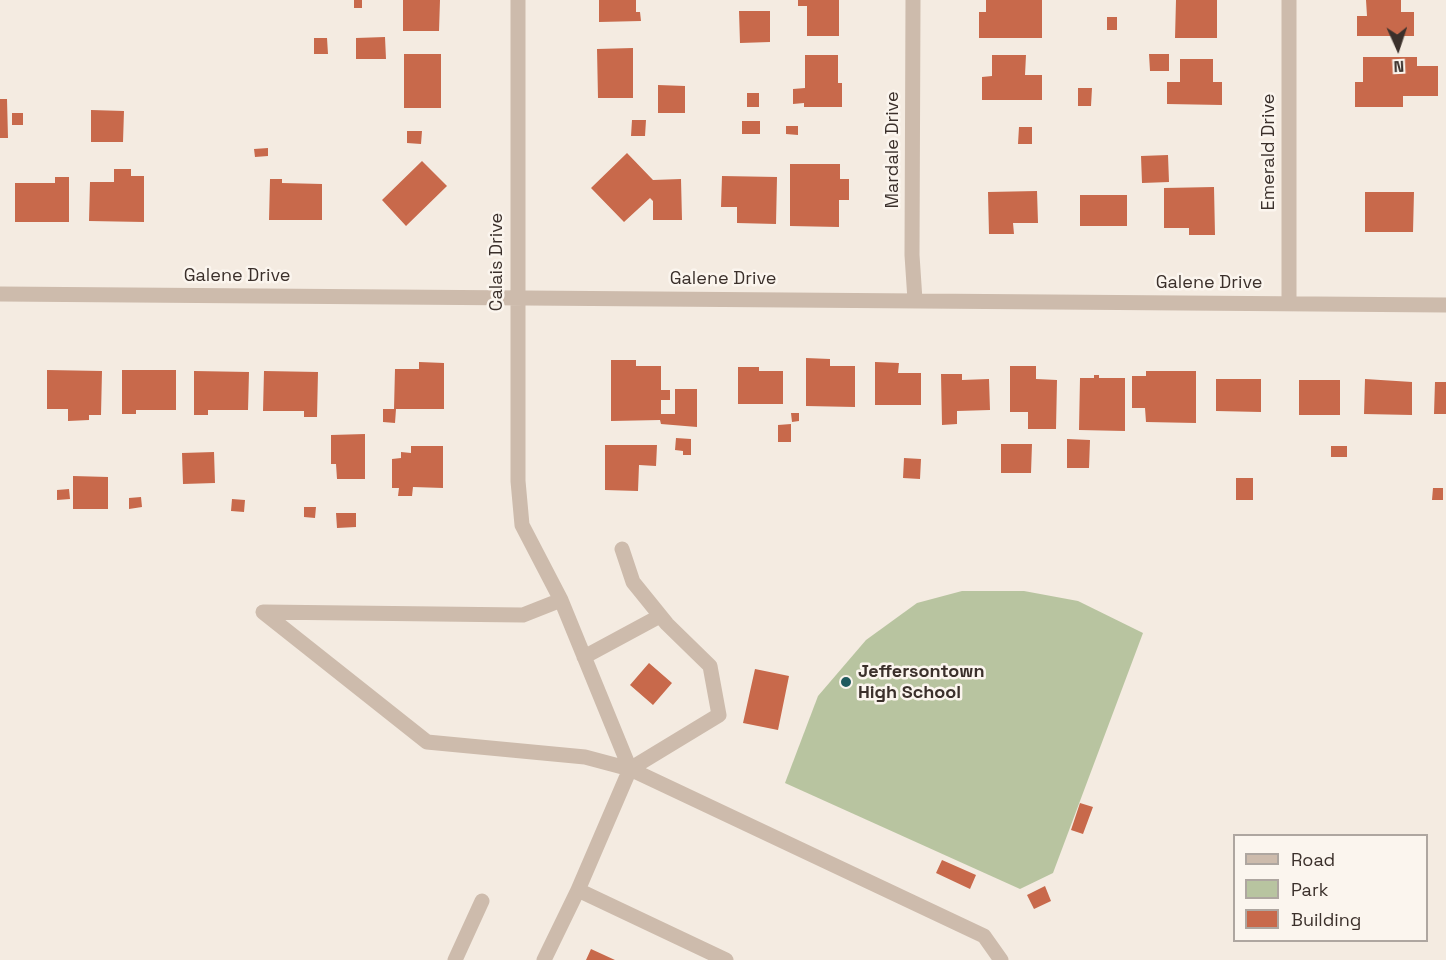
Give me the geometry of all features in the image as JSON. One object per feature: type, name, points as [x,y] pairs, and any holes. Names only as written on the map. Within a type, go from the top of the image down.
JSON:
[{"type":"street","name":"Calais Drive","points":[[518,0],[516,297],[518,480],[522,525],[561,600]]},
{"type":"street","name":"Mardale Drive","points":[[913,0],[912,255],[915,300]]},
{"type":"street","name":"Emerald Drive","points":[[1288,303],[1289,0]]},
{"type":"street","name":"Galene Drive","points":[[0,294],[1446,305]]},
{"type":"street","points":[[544,960],[578,890],[630,769],[719,715],[710,666],[660,616],[633,582],[622,549]]},
{"type":"street","points":[[630,769],[561,600],[523,615],[263,612],[427,742],[585,757],[630,769],[984,936],[1001,960]]},
{"type":"street","points":[[584,657],[660,616]]},
{"type":"street","points":[[578,890],[726,960]]},
{"type":"street","points":[[456,960],[482,901]]},
{"type":"green space","points":[[962,591],[1024,591],[1078,601],[1143,633],[1053,873],[1020,889],[785,783],[818,696],[866,640],[917,603]]},
{"type":"building","points":[[354,0],[362,0],[362,8],[354,8]]},
{"type":"building","points":[[403,0],[440,0],[439,31],[403,31]]},
{"type":"building","points":[[599,0],[636,0],[636,12],[640,12],[641,21],[599,22]]},
{"type":"building","points":[[798,0],[839,0],[839,36],[807,36],[807,6],[798,6]]},
{"type":"building","points":[[986,0],[1042,0],[1042,38],[979,38],[979,12],[986,12]]},
{"type":"building","points":[[1176,0],[1217,0],[1217,38],[1175,38]]},
{"type":"building","points":[[1366,0],[1401,0],[1401,12],[1414,12],[1414,36],[1357,36],[1357,16],[1367,16]]},
{"type":"building","points":[[739,11],[770,11],[770,42],[740,43]]},
{"type":"building","points":[[1107,17],[1117,17],[1117,30],[1107,30]]},
{"type":"building","points":[[385,37],[386,59],[356,59],[356,38]]},
{"type":"building","points":[[314,38],[327,38],[328,54],[314,54]]},
{"type":"building","points":[[633,48],[633,98],[598,98],[597,49]]},
{"type":"building","points":[[404,54],[441,54],[441,108],[404,108]]},
{"type":"building","points":[[1149,54],[1169,54],[1169,71],[1150,71]]},
{"type":"building","points":[[805,55],[838,55],[838,83],[842,83],[842,107],[804,107],[804,103],[793,104],[793,89],[805,88]]},
{"type":"building","points":[[992,55],[1026,55],[1025,75],[1042,75],[1042,100],[982,100],[982,77],[992,76]]},
{"type":"building","points":[[1363,57],[1417,57],[1417,66],[1438,66],[1438,96],[1403,96],[1403,107],[1355,107],[1355,82],[1363,82]]},
{"type":"building","points":[[1180,59],[1213,59],[1213,82],[1222,82],[1222,105],[1167,104],[1167,82],[1180,82]]},
{"type":"building","points":[[658,85],[685,86],[685,113],[658,113]]},
{"type":"building","points":[[1078,88],[1092,88],[1091,106],[1078,106]]},
{"type":"building","points":[[747,93],[759,93],[759,107],[747,107]]},
{"type":"building","points":[[0,99],[7,99],[8,138],[0,138]]},
{"type":"building","points":[[91,110],[124,111],[123,142],[91,142]]},
{"type":"building","points":[[12,113],[23,113],[23,125],[12,125]]},
{"type":"building","points":[[632,120],[646,120],[645,136],[631,136]]},
{"type":"building","points":[[742,121],[760,121],[760,134],[742,134]]},
{"type":"building","points":[[786,126],[798,126],[798,135],[786,134]]},
{"type":"building","points":[[1019,127],[1032,127],[1032,144],[1018,144]]},
{"type":"building","points":[[407,131],[422,131],[421,144],[407,143]]},
{"type":"building","points":[[268,148],[268,156],[255,157],[254,149]]},
{"type":"building","points":[[627,153],[653,180],[681,179],[682,220],[653,220],[653,201],[650,198],[624,222],[591,188]]},
{"type":"building","points":[[1168,155],[1169,182],[1142,183],[1141,156]]},
{"type":"building","points":[[422,161],[447,186],[406,226],[382,200]]},
{"type":"building","points":[[790,164],[840,164],[840,179],[849,179],[849,200],[839,200],[839,227],[790,226]]},
{"type":"building","points":[[114,169],[131,169],[131,176],[144,176],[144,222],[89,221],[90,182],[114,182]]},
{"type":"building","points":[[722,176],[777,177],[776,224],[737,223],[737,207],[721,207]]},
{"type":"building","points":[[55,177],[69,177],[69,222],[15,222],[15,183],[55,183]]},
{"type":"building","points":[[270,179],[282,179],[282,183],[322,184],[322,220],[269,220]]},
{"type":"building","points":[[1214,187],[1215,235],[1189,235],[1189,228],[1164,228],[1164,188]]},
{"type":"building","points":[[1037,191],[1038,223],[1013,223],[1014,234],[989,234],[988,192]]},
{"type":"building","points":[[1365,192],[1414,192],[1413,232],[1365,232]]},
{"type":"building","points":[[1080,195],[1127,195],[1127,226],[1080,226]]},
{"type":"building","points":[[806,358],[830,359],[830,366],[855,366],[855,407],[806,406]]},
{"type":"building","points":[[611,360],[636,360],[636,366],[661,366],[661,390],[670,390],[670,400],[661,400],[661,414],[675,414],[675,389],[697,389],[697,427],[661,424],[660,420],[611,421]]},
{"type":"building","points":[[419,362],[444,363],[444,409],[394,409],[395,369],[419,369]]},
{"type":"building","points":[[875,362],[899,363],[898,373],[921,373],[921,405],[875,405]]},
{"type":"building","points":[[1010,366],[1036,366],[1036,379],[1057,380],[1056,429],[1028,429],[1028,412],[1010,412]]},
{"type":"building","points":[[738,367],[759,367],[759,371],[783,371],[783,404],[738,404]]},
{"type":"building","points":[[47,370],[102,371],[101,415],[89,415],[89,420],[68,421],[68,409],[47,409]]},
{"type":"building","points":[[122,370],[176,370],[176,410],[136,410],[136,414],[122,414]]},
{"type":"building","points":[[194,371],[249,372],[248,410],[208,410],[208,415],[194,415]]},
{"type":"building","points":[[264,371],[318,372],[317,417],[304,417],[304,411],[263,411]]},
{"type":"building","points":[[1146,371],[1196,371],[1196,423],[1146,422],[1145,408],[1132,408],[1132,376],[1146,376]]},
{"type":"building","points":[[941,374],[962,374],[962,380],[989,379],[990,410],[957,411],[957,424],[942,425]]},
{"type":"building","points":[[1094,375],[1099,375],[1099,378],[1125,378],[1125,431],[1079,430],[1080,378],[1094,378]]},
{"type":"building","points":[[1216,379],[1261,379],[1261,412],[1216,411]]},
{"type":"building","points":[[1365,379],[1412,382],[1412,415],[1364,414]]},
{"type":"building","points":[[1299,380],[1340,380],[1340,415],[1299,415]]},
{"type":"building","points":[[1435,382],[1446,382],[1446,414],[1434,414]]},
{"type":"building","points":[[383,409],[396,409],[395,423],[383,422]]},
{"type":"building","points":[[791,413],[799,413],[799,421],[792,422]]},
{"type":"building","points":[[791,424],[791,442],[778,442],[778,425]]},
{"type":"building","points":[[365,434],[365,479],[337,479],[336,464],[331,464],[331,435]]},
{"type":"building","points":[[676,438],[691,439],[691,455],[683,455],[683,451],[675,450]]},
{"type":"building","points":[[1067,439],[1090,440],[1089,468],[1067,468]]},
{"type":"building","points":[[1001,444],[1032,444],[1031,473],[1001,473]]},
{"type":"building","points":[[605,445],[657,445],[656,466],[639,465],[638,491],[605,490]]},
{"type":"building","points":[[411,446],[443,446],[443,488],[413,487],[412,496],[398,496],[399,488],[392,488],[392,459],[401,458],[401,452],[411,453]]},
{"type":"building","points":[[1331,446],[1347,446],[1347,457],[1331,457]]},
{"type":"building","points":[[214,452],[215,483],[183,484],[182,453]]},
{"type":"building","points":[[904,458],[921,459],[920,479],[903,478]]},
{"type":"building","points":[[73,476],[108,477],[108,509],[73,509]]},
{"type":"building","points":[[1236,478],[1253,478],[1253,500],[1236,500]]},
{"type":"building","points":[[1433,488],[1443,488],[1443,500],[1432,500]]},
{"type":"building","points":[[69,489],[70,499],[57,500],[57,490]]},
{"type":"building","points":[[141,497],[142,507],[129,509],[129,498]]},
{"type":"building","points":[[232,499],[245,500],[244,512],[231,511]]},
{"type":"building","points":[[304,507],[316,507],[315,518],[304,517]]},
{"type":"building","points":[[336,513],[356,513],[356,527],[337,528]]},
{"type":"building","points":[[649,663],[672,683],[653,705],[630,685]]},
{"type":"building","points":[[755,669],[789,676],[778,730],[743,723]]},
{"type":"building","points":[[1080,803],[1093,807],[1083,834],[1071,830]]},
{"type":"building","points":[[942,860],[976,875],[970,889],[936,873]]},
{"type":"building","points":[[1045,886],[1051,901],[1034,909],[1027,895]]},
{"type":"building","points":[[591,949],[615,960],[586,960]]},
{"type":"place","name":"Jeffersontown High School","points":[[846,682]]}]
